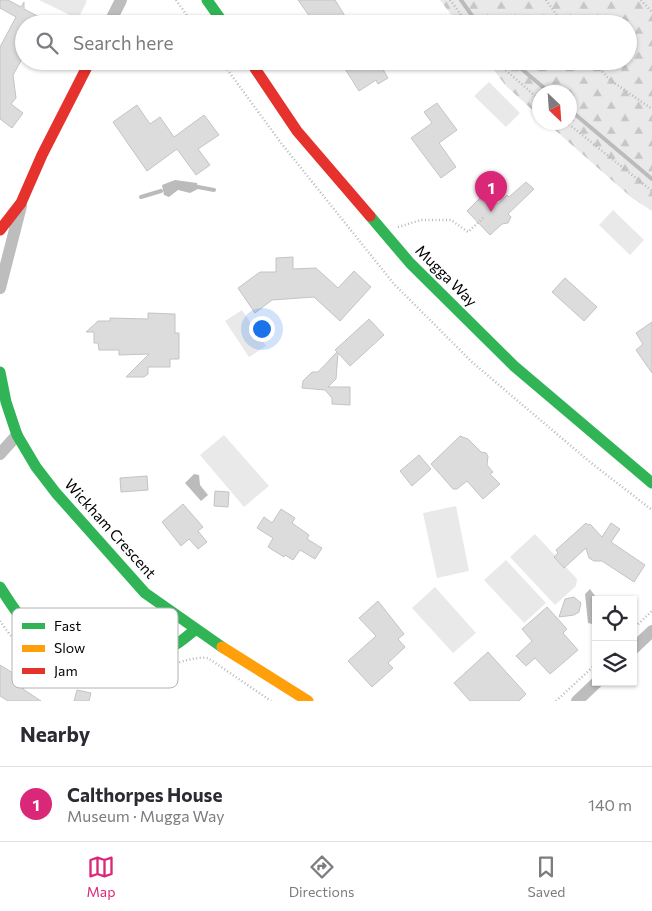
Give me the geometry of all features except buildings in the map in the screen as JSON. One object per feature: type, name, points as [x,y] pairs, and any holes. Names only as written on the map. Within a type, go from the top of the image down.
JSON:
[{"type":"street","points":[[114,15],[121,0]]},
{"type":"street","points":[[207,0],[218,15]]},
{"type":"street","points":[[0,288],[21,203],[86,70]]},
{"type":"street","name":"Mugga Way","points":[[256,70],[297,131],[410,263],[514,366],[652,483]]},
{"type":"street","points":[[0,230],[21,203]]},
{"type":"street","name":"Wickham Crescent","points":[[0,372],[6,402],[16,435],[36,467],[146,593],[166,608]]},
{"type":"street","points":[[0,454],[16,435]]},
{"type":"street","points":[[0,587],[13,608]]},
{"type":"street","name":"Wickham Crescent","points":[[178,617],[195,630],[308,701]]},
{"type":"street","points":[[178,643],[195,630]]},
{"type":"street","points":[[637,645],[652,631]]},
{"type":"street","points":[[577,701],[593,686]]},
{"type":"path","points":[[176,0],[187,15]]},
{"type":"path","points":[[450,0],[461,15]]},
{"type":"path","points":[[546,0],[557,15]]},
{"type":"path","points":[[641,0],[652,12]]},
{"type":"path","points":[[505,70],[532,93]]},
{"type":"path","points":[[601,70],[610,80],[652,109]]},
{"type":"path","points":[[576,130],[652,191]]},
{"type":"path","points":[[387,236],[401,224],[421,220],[451,220],[468,232],[483,218]]},
{"type":"path","points":[[637,625],[652,611]]},
{"type":"path","points":[[556,701],[592,668]]},
{"type":"green space","points":[[39,0],[87,1],[80,15],[70,15]]},
{"type":"green space","points":[[440,0],[652,0],[652,211],[632,198],[555,130],[577,130],[577,85],[532,85],[532,110],[506,86],[494,70],[637,70],[637,15],[451,15]]},
{"type":"green space","points":[[489,82],[520,113],[506,127],[474,96]]},
{"type":"green space","points":[[613,210],[644,240],[630,255],[599,225]]},
{"type":"green space","points":[[242,310],[266,346],[249,357],[225,321]]},
{"type":"green space","points":[[224,435],[269,486],[244,507],[200,455]]},
{"type":"green space","points":[[456,506],[469,571],[437,578],[423,513]]},
{"type":"green space","points":[[535,534],[577,579],[576,586],[555,605],[510,557]]},
{"type":"green space","points":[[506,560],[546,603],[524,623],[484,580]]},
{"type":"green space","points":[[435,587],[476,633],[453,653],[412,608]]},
{"type":"shaded area","points":[[175,180],[197,183],[198,189],[190,193],[178,190],[169,197],[164,195],[162,185]]},
{"type":"shaded area","points":[[194,474],[199,475],[200,485],[208,495],[201,501],[185,483]]},
{"type":"shaded area","points":[[590,589],[595,596],[592,596],[592,624],[588,623],[585,594]]},
{"type":"waterway","points":[[461,0],[472,15]]},
{"type":"waterway","points":[[523,70],[541,85]]},
{"type":"waterway","points":[[577,116],[652,179]]},
{"type":"waterway","points":[[198,187],[214,190]]},
{"type":"waterway","points":[[141,197],[161,191]]},
{"type":"traffic: fast","points":[[207,0],[218,15]]},
{"type":"traffic: fast","points":[[370,216],[410,263],[514,366],[652,483]]},
{"type":"traffic: fast","points":[[0,372],[6,402],[17,435],[36,467],[56,493],[145,593],[166,608]]},
{"type":"traffic: fast","points":[[0,587],[14,608]]},
{"type":"traffic: fast","points":[[178,616],[222,647]]},
{"type":"traffic: fast","points":[[178,643],[195,630]]},
{"type":"traffic: slow","points":[[222,647],[308,701]]},
{"type":"traffic: jam","points":[[0,230],[21,203],[42,155],[85,70]]},
{"type":"traffic: jam","points":[[256,70],[297,131],[370,216]]},
{"type":"place","name":"Calthorpes House","points":[[491,212]]}]
